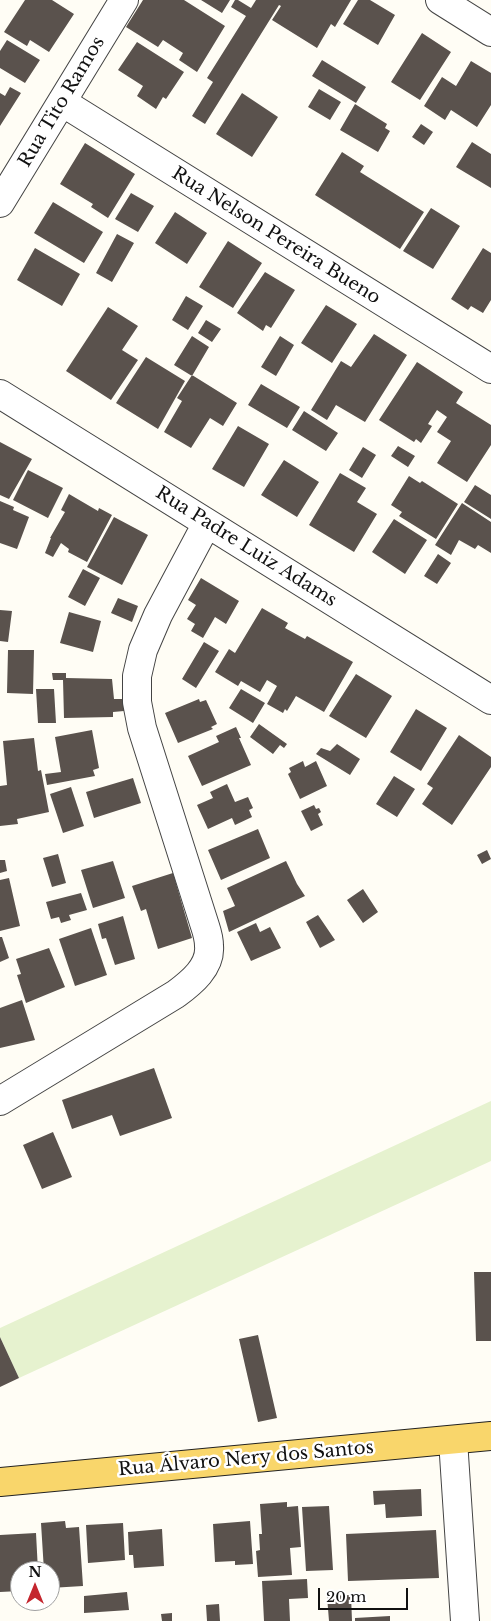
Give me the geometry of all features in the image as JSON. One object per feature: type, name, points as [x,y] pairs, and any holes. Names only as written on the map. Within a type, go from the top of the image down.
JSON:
[{"type":"main road","name":"Rua Álvaro Nery dos Santos","points":[[0,1482],[491,1436]]},
{"type":"street","name":"Rua Tito Ramos","points":[[0,203],[124,0]]},
{"type":"street","points":[[440,0],[491,32]]},
{"type":"street","name":"Rua Nelson Pereira Bueno","points":[[62,102],[491,369]]},
{"type":"street","name":"Rua Padre Luiz Adams","points":[[0,394],[491,700]]},
{"type":"street","points":[[0,1101],[176,994],[204,968],[210,948],[205,926],[142,728],[137,702],[137,676],[143,650],[158,615],[207,523]]},
{"type":"street","points":[[453,1440],[465,1621]]},
{"type":"green space","points":[[491,1101],[491,1161],[19,1378],[0,1337],[0,1328]]},
{"type":"building","points":[[25,0],[52,0],[74,14],[49,52],[30,40],[27,46],[4,32]]},
{"type":"building","points":[[143,0],[184,0],[225,26],[197,72],[179,60],[183,53],[163,40],[158,47],[126,27]]},
{"type":"building","points":[[201,0],[230,0],[222,13]]},
{"type":"building","points":[[235,0],[251,8],[256,0],[351,0],[335,27],[331,24],[317,48],[272,20],[281,6],[279,5],[205,124],[192,116],[213,82],[207,78],[246,16],[231,7]]},
{"type":"building","points":[[358,0],[370,0],[395,15],[378,45],[343,24]]},
{"type":"building","points":[[422,33],[451,52],[420,100],[391,82]]},
{"type":"building","points":[[7,40],[40,60],[25,83],[0,68],[0,51]]},
{"type":"building","points":[[137,42],[184,72],[166,99],[163,97],[156,109],[137,96],[143,86],[118,70]]},
{"type":"building","points":[[322,60],[366,87],[356,103],[312,76]]},
{"type":"building","points":[[471,61],[491,73],[491,105],[477,127],[451,110],[445,120],[424,106],[442,77],[456,86]]},
{"type":"building","points":[[10,87],[21,93],[0,126],[0,93],[5,96]]},
{"type":"building","points":[[319,89],[341,102],[330,120],[308,107]]},
{"type":"building","points":[[242,93],[278,117],[252,157],[216,134]]},
{"type":"building","points":[[355,104],[387,124],[385,128],[390,131],[378,152],[340,130]]},
{"type":"building","points":[[421,124],[433,132],[424,145],[412,137]]},
{"type":"building","points":[[472,142],[491,154],[491,188],[456,167]]},
{"type":"building","points":[[85,143],[135,174],[108,218],[91,207],[93,204],[60,184]]},
{"type":"building","points":[[342,152],[364,166],[360,172],[424,212],[400,249],[315,195]]},
{"type":"building","points":[[131,193],[154,206],[138,232],[115,219]]},
{"type":"building","points":[[53,202],[103,232],[84,263],[34,233]]},
{"type":"building","points":[[431,208],[460,226],[433,269],[403,251]]},
{"type":"building","points":[[175,212],[207,233],[187,264],[155,243]]},
{"type":"building","points":[[117,234],[134,243],[112,282],[96,273]]},
{"type":"building","points":[[228,241],[262,263],[233,308],[199,287]]},
{"type":"building","points":[[35,248],[80,274],[62,306],[17,280]]},
{"type":"building","points":[[483,248],[491,253],[491,300],[483,313],[471,306],[468,310],[451,299]]},
{"type":"building","points":[[265,272],[295,290],[271,328],[266,325],[263,331],[237,313]]},
{"type":"building","points":[[186,296],[203,306],[188,330],[172,320]]},
{"type":"building","points":[[326,305],[357,324],[332,363],[301,343]]},
{"type":"building","points":[[108,307],[138,326],[122,350],[138,360],[111,400],[66,371]]},
{"type":"building","points":[[206,320],[221,329],[212,342],[198,333]]},
{"type":"building","points":[[374,334],[407,355],[365,422],[336,405],[327,420],[311,410],[341,361],[351,367]]},
{"type":"building","points":[[192,336],[209,347],[192,376],[174,365]]},
{"type":"building","points":[[280,336],[294,345],[276,376],[261,367]]},
{"type":"building","points":[[146,357],[185,381],[158,429],[116,403]]},
{"type":"building","points":[[417,362],[463,392],[456,403],[491,425],[491,445],[467,482],[437,463],[451,441],[437,432],[447,417],[437,410],[428,424],[432,426],[421,443],[416,439],[414,442],[379,420]]},
{"type":"building","points":[[192,375],[237,403],[223,426],[210,418],[191,448],[164,432],[182,401],[177,398]]},
{"type":"building","points":[[261,384],[300,407],[287,428],[248,405]]},
{"type":"building","points":[[304,411],[338,433],[326,451],[292,430]]},
{"type":"building","points":[[238,426],[269,444],[244,487],[212,469]]},
{"type":"building","points":[[0,442],[32,459],[9,499],[0,495]]},
{"type":"building","points":[[398,446],[415,456],[408,467],[391,456]]},
{"type":"building","points":[[363,447],[376,455],[362,478],[349,470]]},
{"type":"building","points":[[284,460],[319,482],[297,517],[261,495]]},
{"type":"building","points":[[28,470],[63,488],[48,518],[13,500]]},
{"type":"building","points":[[340,473],[366,488],[357,502],[377,514],[354,552],[309,525]]},
{"type":"building","points":[[409,476],[420,483],[422,481],[458,504],[436,539],[399,516],[402,512],[391,505]]},
{"type":"building","points":[[475,485],[491,495],[491,519],[464,502]]},
{"type":"building","points":[[69,494],[98,511],[99,508],[112,515],[87,562],[68,552],[69,549],[61,543],[53,557],[45,553],[50,538],[65,512],[61,510]]},
{"type":"building","points":[[0,501],[14,507],[13,510],[29,517],[17,549],[0,543]]},
{"type":"building","points":[[462,503],[491,522],[491,553],[478,545],[475,549],[459,540],[451,555],[435,545]]},
{"type":"building","points":[[114,517],[148,535],[122,585],[87,567]]},
{"type":"building","points":[[394,519],[427,540],[405,574],[372,552]]},
{"type":"building","points":[[438,554],[451,563],[437,584],[424,576]]},
{"type":"building","points":[[83,569],[100,578],[85,606],[68,597]]},
{"type":"building","points":[[201,578],[239,601],[226,624],[215,617],[203,638],[191,631],[195,624],[187,619],[196,605],[188,600]]},
{"type":"building","points":[[118,598],[138,606],[132,622],[111,613]]},
{"type":"building","points":[[262,608],[288,623],[285,628],[305,639],[307,636],[353,662],[324,712],[296,696],[287,711],[285,709],[283,713],[267,704],[277,686],[267,680],[260,692],[241,681],[238,686],[215,672],[229,649],[235,653]]},
{"type":"building","points":[[0,610],[12,611],[8,642],[0,641]]},
{"type":"building","points":[[69,612],[101,621],[93,652],[60,643]]},
{"type":"building","points":[[204,642],[219,651],[196,688],[182,679]]},
{"type":"building","points":[[8,650],[34,650],[33,694],[7,693]]},
{"type":"building","points":[[52,673],[66,673],[66,678],[112,679],[114,699],[124,699],[124,711],[113,712],[113,717],[64,718],[63,680],[53,680]]},
{"type":"building","points":[[356,674],[392,696],[366,738],[329,716]]},
{"type":"building","points":[[36,689],[54,689],[56,723],[38,723]]},
{"type":"building","points":[[241,689],[265,703],[253,723],[229,708]]},
{"type":"building","points":[[199,699],[200,702],[206,700],[217,724],[211,727],[213,729],[178,743],[165,713]]},
{"type":"building","points":[[416,709],[447,728],[421,771],[390,752]]},
{"type":"building","points":[[259,724],[287,744],[284,748],[280,745],[273,754],[250,737]]},
{"type":"building","points":[[236,727],[251,765],[202,786],[188,756],[219,742],[216,736]]},
{"type":"building","points":[[92,730],[99,768],[93,770],[95,776],[47,785],[45,774],[61,772],[55,737]]},
{"type":"building","points":[[459,735],[491,757],[491,767],[452,825],[422,804],[433,788],[427,784]]},
{"type":"building","points":[[34,738],[38,771],[41,770],[49,812],[17,819],[18,824],[0,826],[0,786],[7,785],[3,741]]},
{"type":"building","points":[[337,744],[360,759],[350,775],[316,754],[321,748],[330,751]]},
{"type":"building","points":[[303,761],[305,767],[316,761],[327,786],[300,799],[288,774],[291,772],[289,768]]},
{"type":"building","points":[[394,776],[415,789],[397,817],[376,804]]},
{"type":"building","points":[[133,778],[141,803],[94,818],[86,792]]},
{"type":"building","points":[[227,784],[235,802],[248,797],[253,808],[249,810],[252,817],[235,825],[232,818],[208,829],[197,805],[213,798],[210,792]]},
{"type":"building","points":[[71,787],[84,826],[63,833],[50,794]]},
{"type":"building","points":[[314,805],[321,812],[318,814],[323,825],[311,831],[301,811]]},
{"type":"building","points":[[258,829],[270,858],[221,880],[208,850]]},
{"type":"building","points":[[487,850],[491,859],[482,864],[477,855]]},
{"type":"building","points":[[58,854],[66,883],[52,887],[43,858]]},
{"type":"building","points":[[0,860],[5,860],[7,871],[0,873]]},
{"type":"building","points":[[113,861],[125,898],[93,908],[81,870]]},
{"type":"building","points":[[286,861],[305,896],[229,932],[223,911],[235,906],[227,888]]},
{"type":"building","points":[[173,873],[192,938],[158,949],[146,909],[141,911],[132,886]]},
{"type":"building","points":[[9,878],[20,926],[0,931],[0,880]]},
{"type":"building","points":[[363,889],[378,912],[363,923],[347,900]]},
{"type":"building","points":[[81,893],[87,910],[69,915],[71,920],[61,923],[59,917],[51,919],[46,902]]},
{"type":"building","points":[[318,915],[335,940],[320,948],[306,922]]},
{"type":"building","points":[[123,916],[135,959],[115,965],[106,938],[102,939],[98,924]]},
{"type":"building","points":[[256,923],[260,932],[270,927],[281,948],[251,961],[237,932]]},
{"type":"building","points":[[91,928],[107,975],[75,986],[59,939]]},
{"type":"building","points":[[0,937],[2,937],[9,958],[0,962]]},
{"type":"building","points":[[49,948],[65,987],[26,1003],[17,975],[21,974],[16,959]]},
{"type":"building","points":[[22,1000],[35,1040],[0,1048],[0,1008]]},
{"type":"building","points":[[154,1068],[172,1118],[120,1136],[112,1115],[72,1129],[62,1100]]},
{"type":"building","points":[[53,1132],[72,1177],[42,1189],[23,1145]]},
{"type":"building","points":[[474,1272],[491,1272],[491,1341],[476,1341]]},
{"type":"building","points":[[258,1335],[277,1418],[258,1422],[239,1339]]},
{"type":"building","points":[[0,1337],[19,1378],[0,1387]]},
{"type":"building","points":[[421,1489],[422,1516],[386,1518],[385,1504],[374,1505],[373,1491]]},
{"type":"building","points":[[287,1502],[287,1507],[298,1506],[301,1547],[290,1548],[292,1575],[258,1577],[256,1551],[260,1550],[259,1534],[262,1534],[260,1504]]},
{"type":"building","points":[[329,1506],[333,1570],[306,1571],[302,1507]]},
{"type":"building","points":[[65,1521],[66,1528],[79,1527],[83,1586],[60,1587],[60,1561],[43,1561],[41,1523]]},
{"type":"building","points":[[250,1521],[253,1564],[235,1565],[235,1561],[215,1562],[213,1524]]},
{"type":"building","points":[[123,1523],[125,1560],[88,1563],[86,1525]]},
{"type":"building","points":[[162,1529],[164,1566],[134,1568],[133,1555],[129,1555],[128,1532]]},
{"type":"building","points":[[436,1530],[439,1578],[348,1581],[346,1534]]},
{"type":"building","points":[[36,1533],[37,1561],[10,1561],[10,1592],[0,1592],[0,1535]]},
{"type":"building","points":[[307,1579],[308,1598],[289,1599],[290,1621],[264,1621],[262,1581]]},
{"type":"building","points":[[127,1592],[129,1610],[84,1613],[84,1596]]},
{"type":"building","points":[[351,1595],[352,1621],[329,1621],[327,1596]]},
{"type":"building","points":[[219,1604],[220,1621],[207,1621],[206,1605]]},
{"type":"building","points":[[172,1613],[172,1621],[162,1621],[161,1614]]},
{"type":"building","points":[[390,1616],[390,1621],[355,1621],[355,1618]]}]
